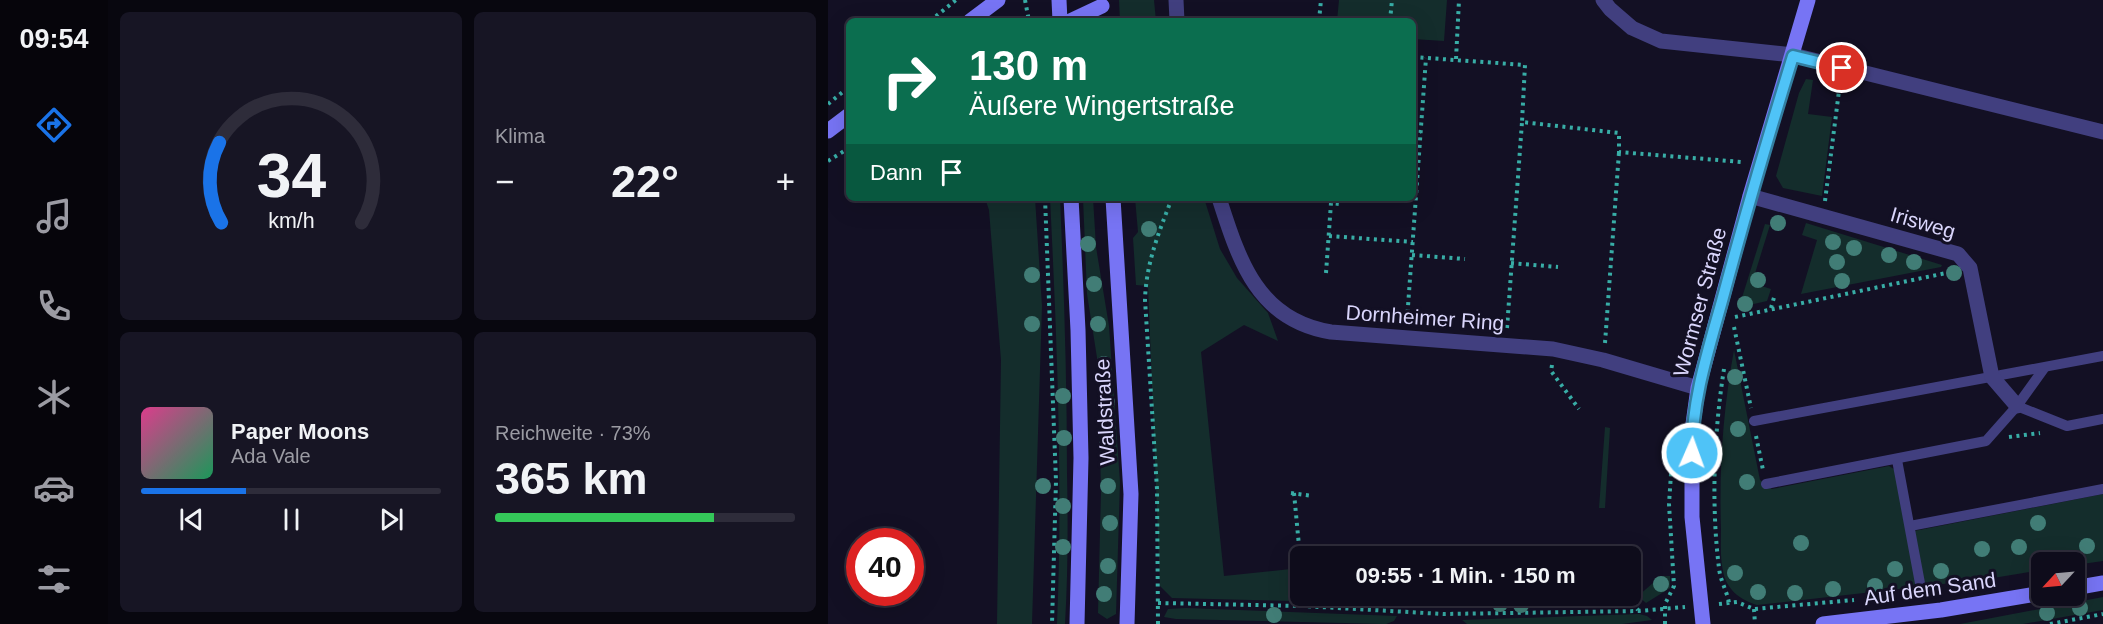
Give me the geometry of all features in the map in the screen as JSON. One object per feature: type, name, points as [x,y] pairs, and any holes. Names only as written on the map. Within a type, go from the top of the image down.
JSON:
[{"type":"street","points":[[974,18],[998,0]]},
{"type":"street","points":[[1059,0],[1060,18]]},
{"type":"street","points":[[1085,0],[1102,9]]},
{"type":"street","points":[[1176,0],[1177,18]]},
{"type":"street","points":[[1604,0],[1610,9],[1632,28],[1662,41],[1793,56],[2103,132]]},
{"type":"street","name":"Wormser Straße","points":[[1703,624],[1692,517],[1692,431],[1698,388],[1750,196],[1808,0]]},
{"type":"street","points":[[1078,18],[1102,9]]},
{"type":"street","points":[[828,131],[846,117]]},
{"type":"street","name":"Irisweg","points":[[1750,196],[1958,254],[1970,268],[1992,377],[2017,406]]},
{"type":"street","name":"Waldstraße","points":[[1071,201],[1078,330],[1081,458],[1077,624]]},
{"type":"street","name":"Waldstraße","points":[[1113,201],[1131,494],[1127,624]]},
{"type":"street","name":"Dornheimer Ring","points":[[1220,201],[1234,246],[1248,276],[1261,294],[1277,309],[1300,324],[1319,330],[1553,349],[1603,360],[1698,388]]},
{"type":"street","points":[[2085,586],[2103,584]]},
{"type":"street","name":"Auf dem Sand","points":[[1823,624],[1941,610],[2031,595]]},
{"type":"lane","points":[[1754,422],[2103,356]]},
{"type":"lane","points":[[1766,484],[1986,441],[2017,406],[2045,366]]},
{"type":"lane","points":[[2017,406],[2067,426],[2103,419]]},
{"type":"lane","points":[[1897,460],[1922,594]]},
{"type":"lane","points":[[1910,526],[2103,489]]},
{"type":"path","points":[[934,18],[957,0]]},
{"type":"path","points":[[1025,0],[1028,18]]},
{"type":"path","points":[[1319,18],[1321,0]]},
{"type":"path","points":[[1390,18],[1392,0]]},
{"type":"path","points":[[1456,59],[1460,0]]},
{"type":"path","points":[[1416,57],[1525,65],[1505,345]]},
{"type":"path","points":[[1416,201],[1426,58]]},
{"type":"path","points":[[1823,217],[1842,68]]},
{"type":"path","points":[[828,104],[846,89]]},
{"type":"path","points":[[1522,122],[1619,133],[1603,360]]},
{"type":"path","points":[[1416,131],[1421,132]]},
{"type":"path","points":[[828,161],[846,150]]},
{"type":"path","points":[[1619,152],[1760,164]]},
{"type":"path","points":[[1045,201],[1056,481],[1052,624]]},
{"type":"path","points":[[1158,624],[1157,489],[1145,277],[1171,201]]},
{"type":"path","points":[[1406,338],[1416,201]]},
{"type":"path","points":[[1326,273],[1331,203],[1339,204]]},
{"type":"path","points":[[1329,236],[1413,242]]},
{"type":"path","points":[[1412,255],[1465,259]]},
{"type":"path","points":[[1511,263],[1558,267]]},
{"type":"path","points":[[1732,318],[1970,268]]},
{"type":"path","points":[[1771,309],[1775,294]]},
{"type":"path","points":[[1730,329],[1735,307]]},
{"type":"path","points":[[1732,318],[1766,484]]},
{"type":"path","points":[[1553,349],[1551,371],[1580,409]]},
{"type":"path","points":[[1725,362],[1720,394],[1715,489],[1719,570],[1729,603],[1737,603],[1754,609],[1855,600]]},
{"type":"path","points":[[1986,441],[2056,430],[2067,426]]},
{"type":"path","points":[[1299,546],[1293,493],[1312,496]]},
{"type":"path","points":[[1158,603],[1304,606],[1443,614],[1665,609],[1665,624]]},
{"type":"path","points":[[1635,606],[1639,611]]},
{"type":"path","points":[[1754,609],[1755,624]]},
{"type":"path","points":[[2050,624],[2103,614]]},
{"type":"green space","points":[[1119,0],[1154,0],[1156,18],[1120,18]]},
{"type":"green space","points":[[1339,0],[1447,0],[1444,41],[1416,39],[1416,18],[1337,18]]},
{"type":"green space","points":[[1806,79],[1813,80],[1808,114],[1832,117],[1822,196],[1783,188],[1776,176],[1799,93]]},
{"type":"green space","points":[[986,201],[1035,201],[1042,306],[1032,624],[997,624],[1001,360],[989,210]]},
{"type":"green space","points":[[1050,201],[1060,201],[1063,267],[1068,511],[1065,624],[1057,624],[1059,464]]},
{"type":"green space","points":[[1083,201],[1093,201],[1096,247],[1109,326],[1120,482],[1116,614],[1107,619],[1098,613],[1101,492],[1098,364],[1087,294]]},
{"type":"green space","points":[[1135,201],[1205,201],[1220,249],[1237,278],[1268,313],[1278,341],[1244,325],[1201,352],[1224,576],[1290,569],[1290,601],[1172,598],[1160,586],[1148,286],[1136,285],[1133,238],[1138,232]]},
{"type":"green space","points":[[1806,223],[1942,265],[1801,294],[1817,240],[1802,235]]},
{"type":"green space","points":[[1765,224],[1770,225],[1752,283],[1771,289],[1767,301],[1745,306],[1740,304]]},
{"type":"green space","points":[[1734,350],[1760,480],[1772,489],[1889,466],[1897,471],[1909,532],[2103,494],[2103,561],[2085,564],[2085,552],[2031,552],[2031,572],[1987,579],[1757,605],[1745,600],[1727,583],[1721,556],[1721,484],[1727,395]]},
{"type":"green space","points":[[1605,427],[1610,428],[1605,508],[1599,508]]},
{"type":"green space","points":[[1661,576],[1670,576],[1670,588],[1646,603],[1641,599],[1641,593]]},
{"type":"green space","points":[[2103,597],[2103,610],[2023,624],[1960,624],[2055,606],[2085,606],[2085,600]]},
{"type":"green space","points":[[1370,606],[1402,606],[1402,608]]},
{"type":"green space","points":[[1168,609],[1397,616],[1394,621],[1386,624],[1164,617]]},
{"type":"green space","points":[[1639,614],[1652,620],[1622,624],[1467,624],[1462,620]]},
{"type":"route","points":[[1692,453],[1692,431],[1698,388],[1750,196],[1793,56],[1842,68]]}]
